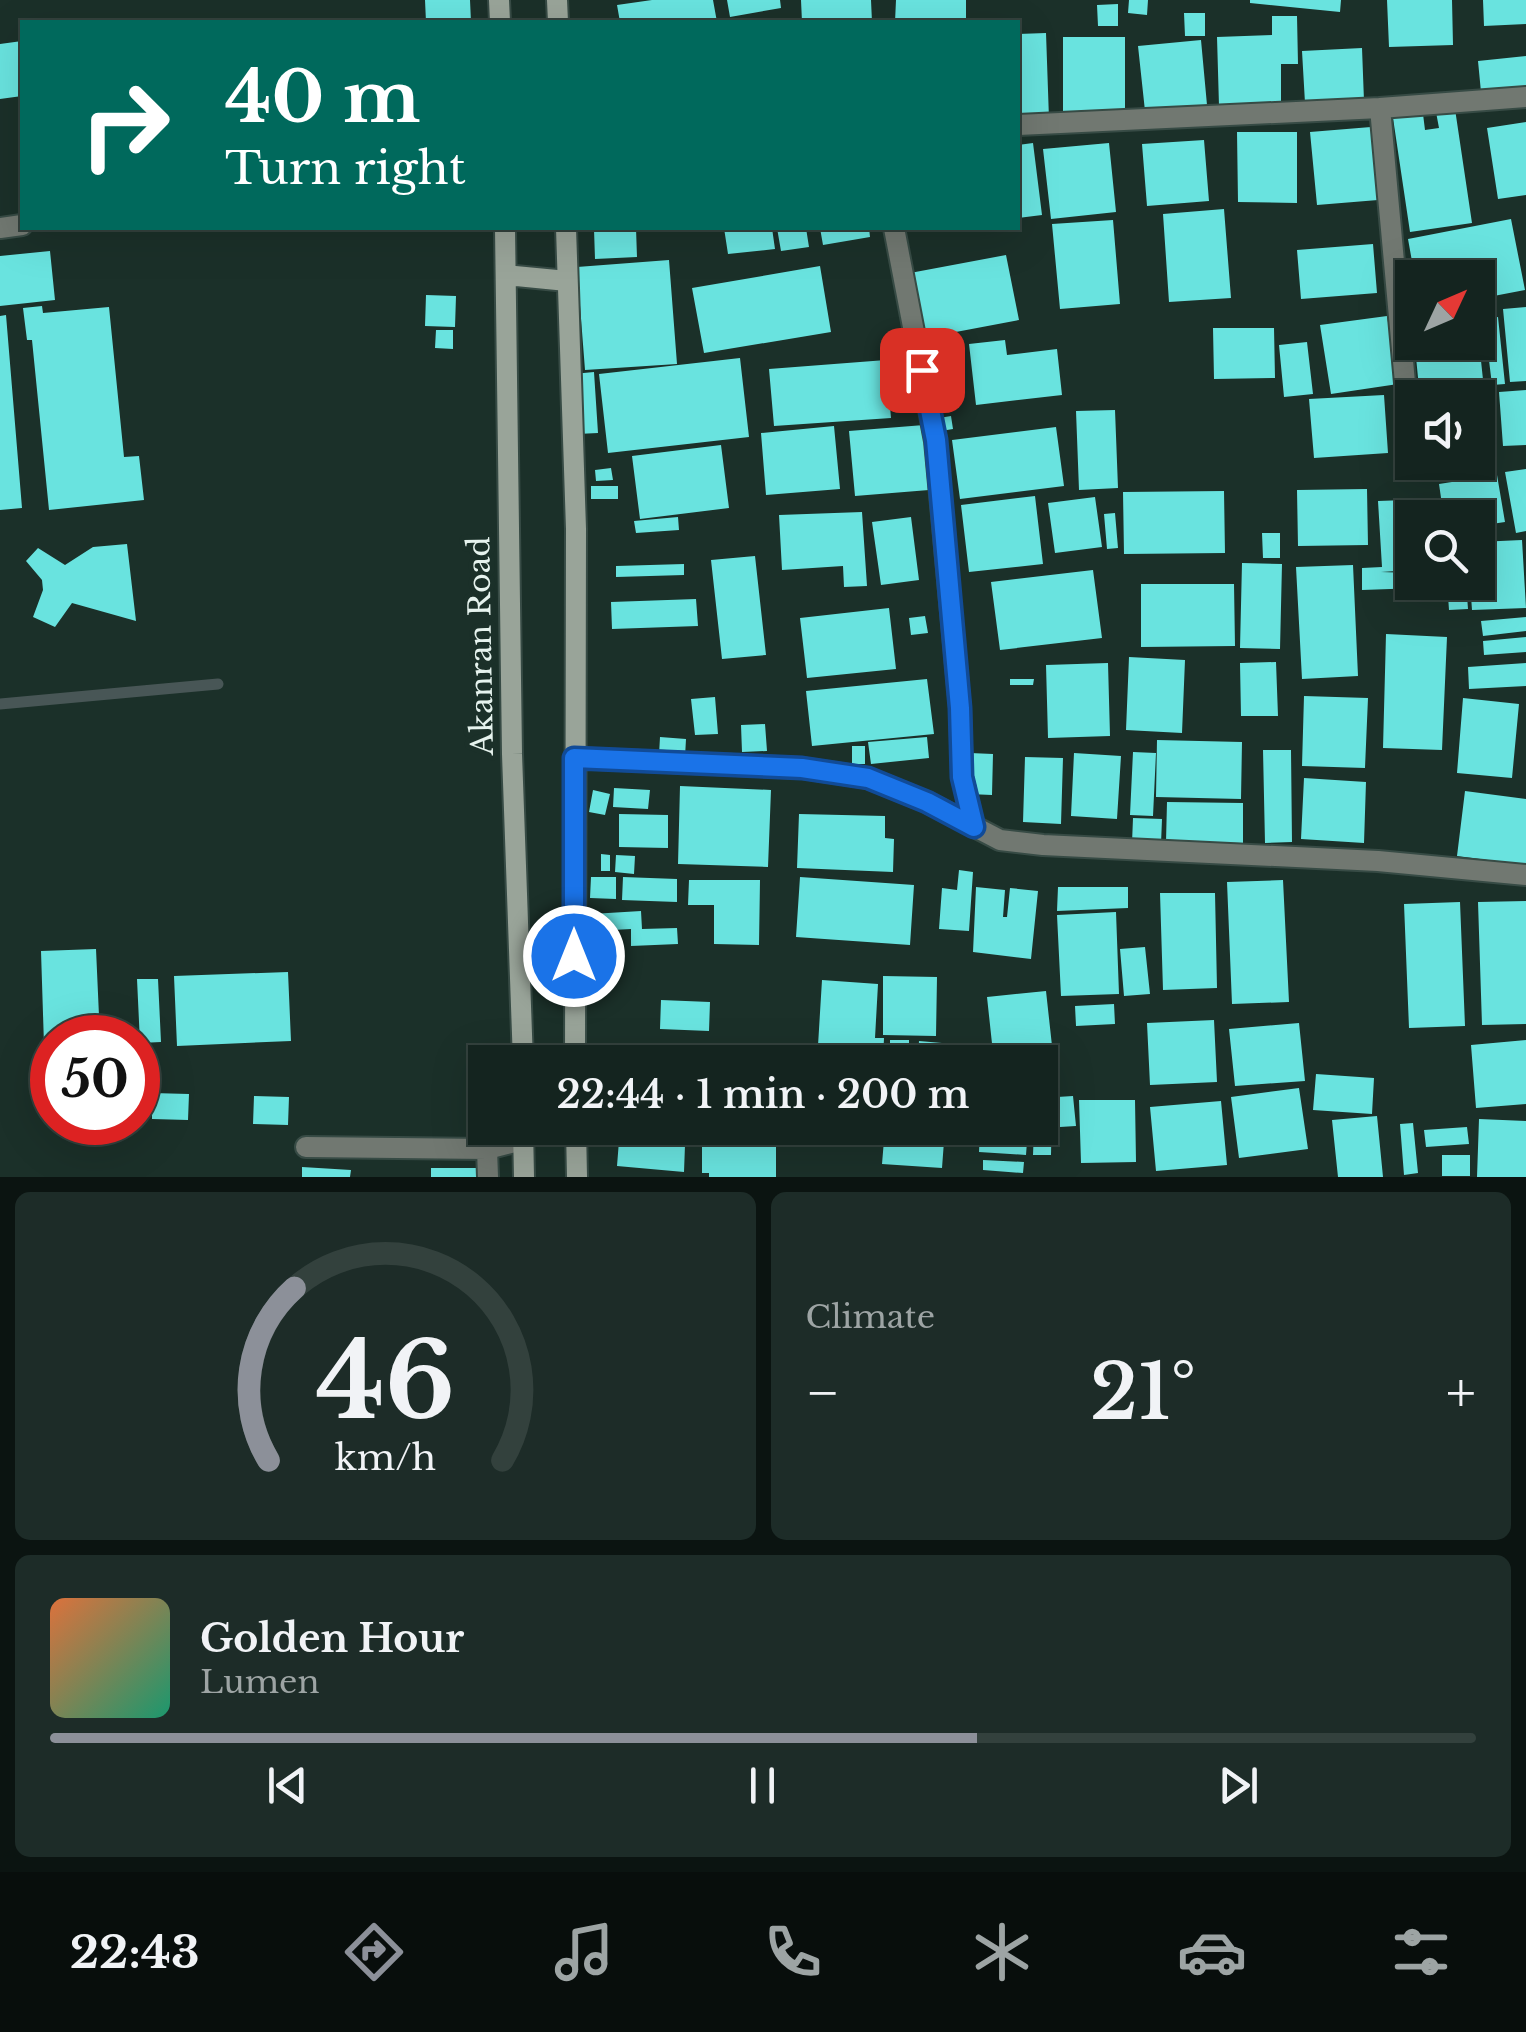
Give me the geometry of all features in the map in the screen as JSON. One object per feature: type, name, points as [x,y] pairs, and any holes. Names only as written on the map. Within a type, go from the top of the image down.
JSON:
[{"type":"main road","name":"Akanran Road","points":[[505,230],[512,754],[522,1045]]},
{"type":"main road","points":[[566,230],[576,530],[575,1045]]},
{"type":"main road","points":[[506,275],[568,282]]},
{"type":"main road","points":[[523,1145],[524,1177]]},
{"type":"main road","points":[[576,1145],[577,1177]]},
{"type":"street","points":[[1020,125],[1526,97]]},
{"type":"street","points":[[1380,108],[1405,380]]},
{"type":"street","points":[[894,230],[936,440],[960,708],[962,777],[974,827]]},
{"type":"street","points":[[574,758],[802,768],[868,778],[927,802],[1000,840],[1378,861],[1526,875]]},
{"type":"street","points":[[306,1147],[486,1150],[498,1145]]},
{"type":"street","points":[[486,1150],[488,1177]]},
{"type":"building","points":[[425,0],[470,0],[471,20],[426,20]]},
{"type":"building","points":[[652,0],[713,0],[717,20],[620,20],[617,5]]},
{"type":"building","points":[[727,0],[780,0],[781,8],[730,17]]},
{"type":"building","points":[[801,0],[871,0],[872,20],[802,20]]},
{"type":"building","points":[[896,0],[966,0],[966,20],[895,20]]},
{"type":"building","points":[[1129,0],[1148,0],[1147,15],[1128,13]]},
{"type":"building","points":[[1250,0],[1341,0],[1340,12]]},
{"type":"building","points":[[1387,0],[1452,0],[1453,45],[1389,47]]},
{"type":"building","points":[[1483,0],[1526,0],[1526,24],[1484,26]]},
{"type":"building","points":[[1118,4],[1118,26],[1098,26],[1097,5]]},
{"type":"building","points":[[1184,13],[1205,13],[1205,36],[1185,36]]},
{"type":"building","points":[[1272,16],[1297,16],[1298,64],[1281,64],[1281,105],[1219,106],[1217,37],[1272,35]]},
{"type":"building","points":[[1046,33],[1049,119],[1020,120],[1020,34]]},
{"type":"building","points":[[1063,37],[1125,37],[1125,116],[1063,116]]},
{"type":"building","points":[[1201,40],[1207,105],[1145,111],[1138,46]]},
{"type":"building","points":[[20,41],[20,96],[0,99],[0,44]]},
{"type":"building","points":[[1362,48],[1364,101],[1305,103],[1302,51]]},
{"type":"building","points":[[1526,56],[1526,88],[1481,92],[1478,61]]},
{"type":"building","points":[[1455,109],[1472,223],[1410,232],[1393,118],[1423,114],[1425,130],[1439,128],[1436,112]]},
{"type":"building","points":[[1526,122],[1526,195],[1498,199],[1487,128]]},
{"type":"building","points":[[1371,127],[1378,200],[1317,205],[1310,132]]},
{"type":"building","points":[[1237,132],[1297,132],[1297,203],[1238,202]]},
{"type":"building","points":[[1204,140],[1209,201],[1147,206],[1142,144]]},
{"type":"building","points":[[1033,143],[1042,215],[1020,218],[1020,145]]},
{"type":"building","points":[[1109,143],[1116,212],[1051,219],[1043,149]]},
{"type":"building","points":[[1224,209],[1231,298],[1169,302],[1163,214]]},
{"type":"building","points":[[1511,219],[1525,290],[1495,296],[1495,260],[1412,260],[1408,239]]},
{"type":"building","points":[[1113,220],[1120,304],[1060,309],[1052,224]]},
{"type":"building","points":[[594,230],[636,230],[637,257],[595,259]]},
{"type":"building","points":[[724,230],[772,230],[775,249],[728,254]]},
{"type":"building","points":[[777,230],[806,230],[809,247],[781,251]]},
{"type":"building","points":[[820,230],[869,230],[870,237],[823,245]]},
{"type":"building","points":[[1373,244],[1377,293],[1301,299],[1297,250]]},
{"type":"building","points":[[50,251],[55,300],[0,306],[0,256]]},
{"type":"building","points":[[1006,255],[1019,320],[924,338],[910,273]]},
{"type":"building","points":[[669,260],[677,364],[585,370],[577,267]]},
{"type":"building","points":[[820,266],[831,332],[704,353],[692,288]]},
{"type":"building","points":[[426,295],[456,296],[455,327],[425,326]]},
{"type":"building","points":[[42,306],[43,313],[109,307],[124,457],[139,456],[144,500],[49,510],[32,340],[27,340],[23,308]]},
{"type":"building","points":[[1526,307],[1526,381],[1510,382],[1503,309]]},
{"type":"building","points":[[6,315],[22,508],[0,510],[0,316]]},
{"type":"building","points":[[1387,316],[1395,384],[1331,394],[1320,325]]},
{"type":"building","points":[[1498,317],[1505,384],[1495,385],[1489,360],[1495,360]]},
{"type":"building","points":[[1213,328],[1274,328],[1275,378],[1214,379]]},
{"type":"building","points":[[436,330],[453,330],[453,349],[435,348]]},
{"type":"building","points":[[1005,340],[1007,355],[1057,349],[1062,395],[976,405],[969,344]]},
{"type":"building","points":[[1307,342],[1313,394],[1284,397],[1279,345]]},
{"type":"building","points":[[740,358],[749,437],[608,453],[599,374]]},
{"type":"building","points":[[886,360],[891,418],[774,426],[769,369]]},
{"type":"building","points":[[1416,360],[1481,360],[1483,380],[1418,380]]},
{"type":"building","points":[[594,372],[598,433],[577,434],[573,374]]},
{"type":"building","points":[[1526,390],[1526,445],[1503,446],[1499,392]]},
{"type":"building","points":[[1384,395],[1388,453],[1314,458],[1309,399]]},
{"type":"building","points":[[1115,410],[1118,488],[1079,490],[1076,411]]},
{"type":"building","points":[[951,416],[953,429],[941,431],[939,418]]},
{"type":"building","points":[[924,425],[929,490],[855,496],[849,431]]},
{"type":"building","points":[[834,426],[840,489],[766,495],[761,433]]},
{"type":"building","points":[[1056,427],[1064,486],[960,499],[952,440]]},
{"type":"building","points":[[721,445],[729,508],[640,519],[632,456]]},
{"type":"building","points":[[611,468],[613,480],[596,481],[595,470]]},
{"type":"building","points":[[1526,469],[1526,531],[1516,533],[1505,472]]},
{"type":"building","points":[[1495,475],[1505,522],[1495,523],[1495,500],[1441,500],[1439,484],[1495,480]]},
{"type":"building","points":[[591,486],[618,486],[618,499],[591,499]]},
{"type":"building","points":[[1367,489],[1368,545],[1298,546],[1297,490]]},
{"type":"building","points":[[1224,491],[1225,553],[1124,554],[1123,492]]},
{"type":"building","points":[[1035,496],[1043,564],[969,572],[961,505]]},
{"type":"building","points":[[1095,497],[1102,547],[1055,553],[1048,503]]},
{"type":"building","points":[[1395,500],[1395,571],[1381,572],[1395,572],[1395,589],[1362,590],[1362,568],[1382,567],[1378,501]]},
{"type":"building","points":[[862,512],[867,586],[844,587],[843,566],[782,570],[779,515]]},
{"type":"building","points":[[1115,513],[1118,548],[1107,549],[1104,514]]},
{"type":"building","points":[[678,517],[679,530],[636,533],[634,521]]},
{"type":"building","points":[[911,517],[919,580],[881,585],[872,522]]},
{"type":"building","points":[[1262,533],[1280,533],[1280,558],[1263,558]]},
{"type":"building","points":[[1522,540],[1526,608],[1472,610],[1471,600],[1495,600],[1495,541]]},
{"type":"building","points":[[127,544],[136,621],[72,603],[55,627],[33,617],[43,590],[42,580],[26,561],[38,548],[65,565],[93,547]]},
{"type":"building","points":[[755,556],[766,655],[722,659],[711,560]]},
{"type":"building","points":[[1242,563],[1282,564],[1280,649],[1240,648]]},
{"type":"building","points":[[684,564],[684,575],[616,577],[616,566]]},
{"type":"building","points":[[1353,565],[1358,676],[1302,679],[1296,567]]},
{"type":"building","points":[[1093,570],[1102,638],[1000,650],[991,582]]},
{"type":"building","points":[[1141,584],[1234,584],[1235,646],[1141,647]]},
{"type":"building","points":[[696,599],[698,626],[612,629],[611,602]]},
{"type":"building","points":[[1448,600],[1467,600],[1468,609],[1449,610]]},
{"type":"building","points":[[889,608],[896,669],[807,678],[800,618]]},
{"type":"building","points":[[925,616],[928,633],[911,635],[909,618]]},
{"type":"building","points":[[1526,617],[1526,631],[1483,636],[1481,621]]},
{"type":"building","points":[[1386,634],[1447,637],[1442,750],[1383,748]]},
{"type":"building","points":[[1526,637],[1526,652],[1484,655],[1483,641]]},
{"type":"building","points":[[1129,657],[1185,660],[1182,733],[1126,730]]},
{"type":"building","points":[[1276,662],[1278,716],[1241,716],[1240,663]]},
{"type":"building","points":[[1108,663],[1110,736],[1048,738],[1046,665]]},
{"type":"building","points":[[1526,663],[1526,686],[1469,689],[1468,667]]},
{"type":"building","points":[[927,679],[934,734],[812,746],[806,691]]},
{"type":"building","points":[[1010,679],[1034,679],[1033,685],[1010,685]]},
{"type":"building","points":[[1304,696],[1368,698],[1365,768],[1302,766]]},
{"type":"building","points":[[715,697],[718,734],[695,735],[691,699]]},
{"type":"building","points":[[1463,698],[1519,704],[1512,778],[1457,773]]},
{"type":"building","points":[[765,724],[767,751],[742,752],[741,725]]},
{"type":"building","points":[[660,737],[686,739],[685,757],[659,755]]},
{"type":"building","points":[[927,737],[929,758],[871,764],[868,742]]},
{"type":"building","points":[[1157,740],[1242,742],[1241,799],[1156,797]]},
{"type":"building","points":[[852,746],[865,746],[865,764],[852,764]]},
{"type":"building","points":[[1263,750],[1291,750],[1292,842],[1265,843]]},
{"type":"building","points":[[1133,752],[1156,753],[1153,816],[1130,815]]},
{"type":"building","points":[[970,753],[993,754],[992,795],[969,794]]},
{"type":"building","points":[[1074,753],[1121,756],[1117,819],[1071,816]]},
{"type":"building","points":[[1025,757],[1063,758],[1061,824],[1023,822]]},
{"type":"building","points":[[1304,778],[1366,782],[1364,843],[1301,839]]},
{"type":"building","points":[[680,786],[771,790],[768,867],[678,864]]},
{"type":"building","points":[[614,788],[650,790],[648,809],[613,807]]},
{"type":"building","points":[[593,790],[610,794],[605,815],[589,812]]},
{"type":"building","points":[[1465,791],[1526,799],[1526,865],[1457,856]]},
{"type":"building","points":[[1167,802],[1243,803],[1243,843],[1166,842]]},
{"type":"building","points":[[619,814],[668,815],[668,848],[619,847]]},
{"type":"building","points":[[799,814],[885,816],[885,838],[894,839],[893,872],[797,868]]},
{"type":"building","points":[[1133,818],[1162,819],[1161,844],[1132,843]]},
{"type":"building","points":[[601,854],[610,855],[610,871],[601,871]]},
{"type":"building","points":[[616,855],[635,856],[634,874],[615,872]]},
{"type":"building","points":[[959,870],[973,872],[969,931],[939,929],[942,888],[957,890]]},
{"type":"building","points":[[591,877],[616,877],[616,899],[590,898]]},
{"type":"building","points":[[623,877],[677,879],[677,902],[622,900]]},
{"type":"building","points":[[800,877],[914,885],[910,945],[796,937]]},
{"type":"building","points":[[689,880],[760,880],[759,945],[714,944],[714,905],[688,905]]},
{"type":"building","points":[[1283,880],[1289,1002],[1232,1004],[1227,882]]},
{"type":"building","points":[[976,887],[1005,890],[1003,917],[1007,917],[1010,888],[1038,891],[1031,959],[973,952]]},
{"type":"building","points":[[1058,887],[1128,887],[1128,908],[1057,911]]},
{"type":"building","points":[[1160,893],[1215,893],[1217,988],[1163,990]]},
{"type":"building","points":[[1526,901],[1526,1024],[1482,1025],[1478,902]]},
{"type":"building","points":[[1460,902],[1465,1026],[1409,1028],[1404,904]]},
{"type":"building","points":[[641,911],[642,929],[677,928],[678,944],[631,946],[631,929],[576,932],[575,915]]},
{"type":"building","points":[[1116,912],[1119,994],[1061,996],[1057,915]]},
{"type":"building","points":[[1145,947],[1150,994],[1124,996],[1120,949]]},
{"type":"building","points":[[96,949],[99,1015],[43,1015],[41,951]]},
{"type":"building","points":[[288,972],[291,1041],[177,1046],[174,976]]},
{"type":"building","points":[[883,976],[937,977],[936,1036],[883,1035]]},
{"type":"building","points":[[137,979],[158,979],[160,1015],[139,1015]]},
{"type":"building","points":[[822,980],[878,984],[875,1038],[884,1038],[884,1045],[818,1045]]},
{"type":"building","points":[[1046,991],[1052,1045],[992,1045],[987,997]]},
{"type":"building","points":[[661,1000],[710,1002],[709,1031],[660,1029]]},
{"type":"building","points":[[1114,1004],[1115,1024],[1076,1026],[1075,1006]]},
{"type":"building","points":[[1214,1020],[1217,1082],[1150,1085],[1147,1023]]},
{"type":"building","points":[[1299,1023],[1305,1081],[1235,1086],[1229,1029]]},
{"type":"building","points":[[890,1040],[909,1040],[909,1045],[890,1045]]},
{"type":"building","points":[[1526,1040],[1526,1104],[1476,1108],[1471,1045]]},
{"type":"building","points":[[919,1041],[942,1043],[942,1045],[919,1045]]},
{"type":"building","points":[[1316,1074],[1374,1078],[1372,1114],[1313,1110]]},
{"type":"building","points":[[1299,1088],[1308,1149],[1239,1158],[1231,1097]]},
{"type":"building","points":[[160,1093],[189,1094],[188,1120],[160,1119]]},
{"type":"building","points":[[254,1096],[289,1097],[288,1125],[253,1124]]},
{"type":"building","points":[[1073,1096],[1076,1126],[1060,1127],[1058,1097]]},
{"type":"building","points":[[1079,1100],[1135,1100],[1136,1162],[1081,1163]]},
{"type":"building","points":[[1221,1101],[1227,1165],[1156,1171],[1150,1107]]},
{"type":"building","points":[[1377,1116],[1383,1177],[1338,1177],[1332,1120]]},
{"type":"building","points":[[1479,1119],[1526,1121],[1526,1177],[1477,1177]]},
{"type":"building","points":[[1413,1123],[1418,1173],[1404,1175],[1400,1124]]},
{"type":"building","points":[[1467,1127],[1469,1144],[1426,1147],[1424,1130]]},
{"type":"building","points":[[619,1145],[685,1145],[684,1172],[617,1166]]},
{"type":"building","points":[[702,1145],[776,1145],[776,1177],[709,1177],[709,1173],[702,1173]]},
{"type":"building","points":[[884,1145],[944,1145],[942,1168],[882,1164]]},
{"type":"building","points":[[979,1145],[1027,1145],[1026,1155],[979,1152]]},
{"type":"building","points":[[1033,1145],[1051,1145],[1051,1155],[1033,1155]]},
{"type":"building","points":[[1442,1155],[1470,1155],[1470,1176],[1442,1176]]},
{"type":"building","points":[[983,1160],[1024,1162],[1023,1173],[983,1170]]},
{"type":"building","points":[[302,1167],[351,1170],[350,1177],[302,1177]]},
{"type":"building","points":[[431,1168],[477,1168],[477,1177],[431,1177]]},
{"type":"waterway","points":[[0,704],[218,684]]},
{"type":"route","points":[[574,956],[574,758],[802,768],[868,778],[974,827],[962,777],[960,708],[936,440],[922,370]]}]
